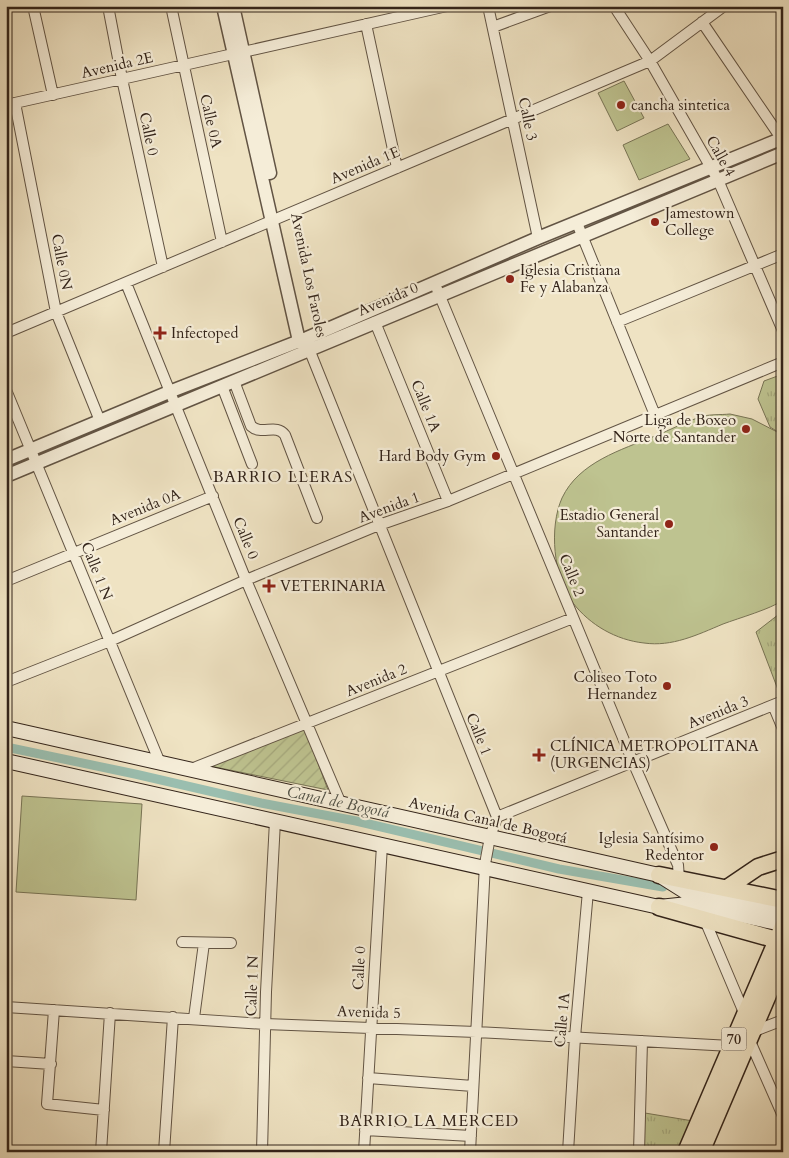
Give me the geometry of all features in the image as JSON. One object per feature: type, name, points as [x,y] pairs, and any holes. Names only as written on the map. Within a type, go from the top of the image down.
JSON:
[{"type":"main road","name":"Avenida Canal de Bogotá","points":[[6,728],[341,804],[489,840],[669,879],[689,894],[783,914]]},
{"type":"main road","points":[[6,761],[382,845],[485,866],[588,891],[664,906],[704,918],[781,930]]},
{"type":"main road","points":[[727,888],[758,868],[783,859]]},
{"type":"main road","points":[[669,879],[727,888],[783,900]]},
{"type":"main road","points":[[664,906],[688,904],[781,930]]},
{"type":"main road","name":"70","points":[[686,1152],[781,930]]},
{"type":"main road","name":"70","points":[[701,1152],[783,960]]},
{"type":"street","points":[[33,6],[53,95]]},
{"type":"street","name":"Calle 0","points":[[108,6],[163,267]]},
{"type":"street","name":"Calle 0A","points":[[171,6],[222,242]]},
{"type":"street","name":"Avenida Los Faroles","points":[[223,6],[238,53],[305,343]]},
{"type":"street","name":"Avenida Los Faroles","points":[[233,6],[238,53]]},
{"type":"street","name":"Avenida 2E","points":[[11,104],[447,6]]},
{"type":"street","name":"Calle 3","points":[[488,6],[538,238]]},
{"type":"street","points":[[493,27],[550,6]]},
{"type":"street","name":"Calle 4","points":[[614,6],[650,61],[718,180],[783,331]]},
{"type":"street","name":"Avenida 1E","points":[[6,333],[650,61],[724,6]]},
{"type":"street","points":[[702,22],[782,138]]},
{"type":"street","points":[[366,24],[397,168]]},
{"type":"street","name":"Calle 0N","points":[[11,104],[56,312],[100,421]]},
{"type":"street","name":"Avenida 0","points":[[6,476],[234,381],[305,343],[376,322],[538,238],[782,138]]},
{"type":"street","name":"Avenida 0","points":[[6,460],[170,392],[305,343],[437,289],[582,236],[783,152]]},
{"type":"street","points":[[577,222],[655,415]]},
{"type":"street","points":[[617,322],[783,254]]},
{"type":"street","name":"Calle 0","points":[[126,282],[246,580],[341,804]]},
{"type":"street","name":"Calle 2","points":[[437,289],[633,762],[678,865],[669,879]]},
{"type":"street","name":"Calle 1A","points":[[376,322],[448,501]]},
{"type":"street","name":"Calle 1","points":[[305,343],[497,817]]},
{"type":"street","name":"Avenida 1","points":[[6,682],[110,641],[246,580],[379,525],[448,501],[783,362]]},
{"type":"street","points":[[234,381],[251,426],[255,430],[260,431],[282,430],[317,518]]},
{"type":"street","points":[[222,386],[252,464]]},
{"type":"street","name":"Calle 1 N","points":[[6,390],[160,763]]},
{"type":"street","name":"Avenida 0A","points":[[6,582],[213,496]]},
{"type":"street","name":"Avenida 2","points":[[190,770],[573,618]]},
{"type":"street","points":[[778,703],[783,729]]},
{"type":"street","name":"Avenida 3","points":[[497,817],[778,703]]},
{"type":"street","points":[[470,1152],[485,866],[489,840],[497,817]]},
{"type":"street","name":"Calle 1 N","points":[[262,1152],[275,821]]},
{"type":"street","name":"Calle 0","points":[[364,1152],[382,845]]},
{"type":"street","name":"Calle 1A","points":[[568,1152],[575,1037],[588,891]]},
{"type":"street","points":[[704,918],[745,1015]]},
{"type":"street","points":[[182,942],[231,943]]},
{"type":"street","points":[[194,1018],[204,943]]},
{"type":"street","name":"Avenida 5","points":[[6,1007],[266,1024],[371,1027],[731,1046]]},
{"type":"street","points":[[54,1010],[48,1104],[104,1110]]},
{"type":"street","points":[[101,1152],[110,1013]]},
{"type":"street","points":[[164,1152],[173,1017]]},
{"type":"street","points":[[783,1020],[750,1036],[783,1116]]},
{"type":"street","points":[[639,1152],[642,1041]]},
{"type":"street","points":[[6,1061],[51,1064]]},
{"type":"street","points":[[368,1078],[473,1086]]},
{"type":"street","points":[[365,1130],[471,1136]]},
{"type":"green space","name":"cancha sintetica","points":[[624,81],[644,118],[617,131],[598,93]]},
{"type":"green space","points":[[668,124],[690,159],[639,180],[623,145]]},
{"type":"green space","points":[[783,374],[783,435],[770,427],[758,399],[764,381]]},
{"type":"green space","name":"Estadio General Santander","points":[[730,414],[752,419],[783,435],[783,600],[763,610],[674,642],[644,643],[623,639],[604,630],[587,618],[573,603],[566,592],[557,566],[554,537],[555,523],[562,498],[569,486],[590,466],[615,452],[700,417]]},
{"type":"green space","points":[[783,611],[783,694],[780,695],[756,632]]},
{"type":"green space","points":[[304,726],[328,790],[205,765]]},
{"type":"green space","points":[[22,796],[142,804],[136,900],[16,892]]},
{"type":"green space","points":[[645,1113],[693,1121],[680,1152],[643,1152]]},
{"type":"waterway","name":"Canal de Bogotá","points":[[6,747],[261,803],[356,821],[559,869],[663,887]]},
{"type":"place","name":"cancha sintetica","points":[[621,105]]},
{"type":"place","name":"Jamestown College","points":[[655,222]]},
{"type":"place","name":"Iglesia Cristiana Fe y Alabanza","points":[[510,279]]},
{"type":"place","name":"Infectoped","points":[[160,333]]},
{"type":"place","name":"Liga de Boxeo Norte de Santander","points":[[746,429]]},
{"type":"place","name":"Hard Body Gym","points":[[496,456]]},
{"type":"place","name":"Estadio General Santander","points":[[669,524]]},
{"type":"place","name":"VETERINARIA","points":[[269,586]]},
{"type":"place","name":"Coliseo Toto Hernandez","points":[[667,686]]},
{"type":"place","name":"CLÍNICA METROPOLITANA (URGENCIAS)","points":[[539,755]]},
{"type":"place","name":"Iglesia Santísimo Redentor","points":[[714,847]]},
{"type":"district","name":"BARRIO LLERAS","points":[[283,477]]},
{"type":"district","name":"BARRIO LA MERCED","points":[[429,1121]]}]
